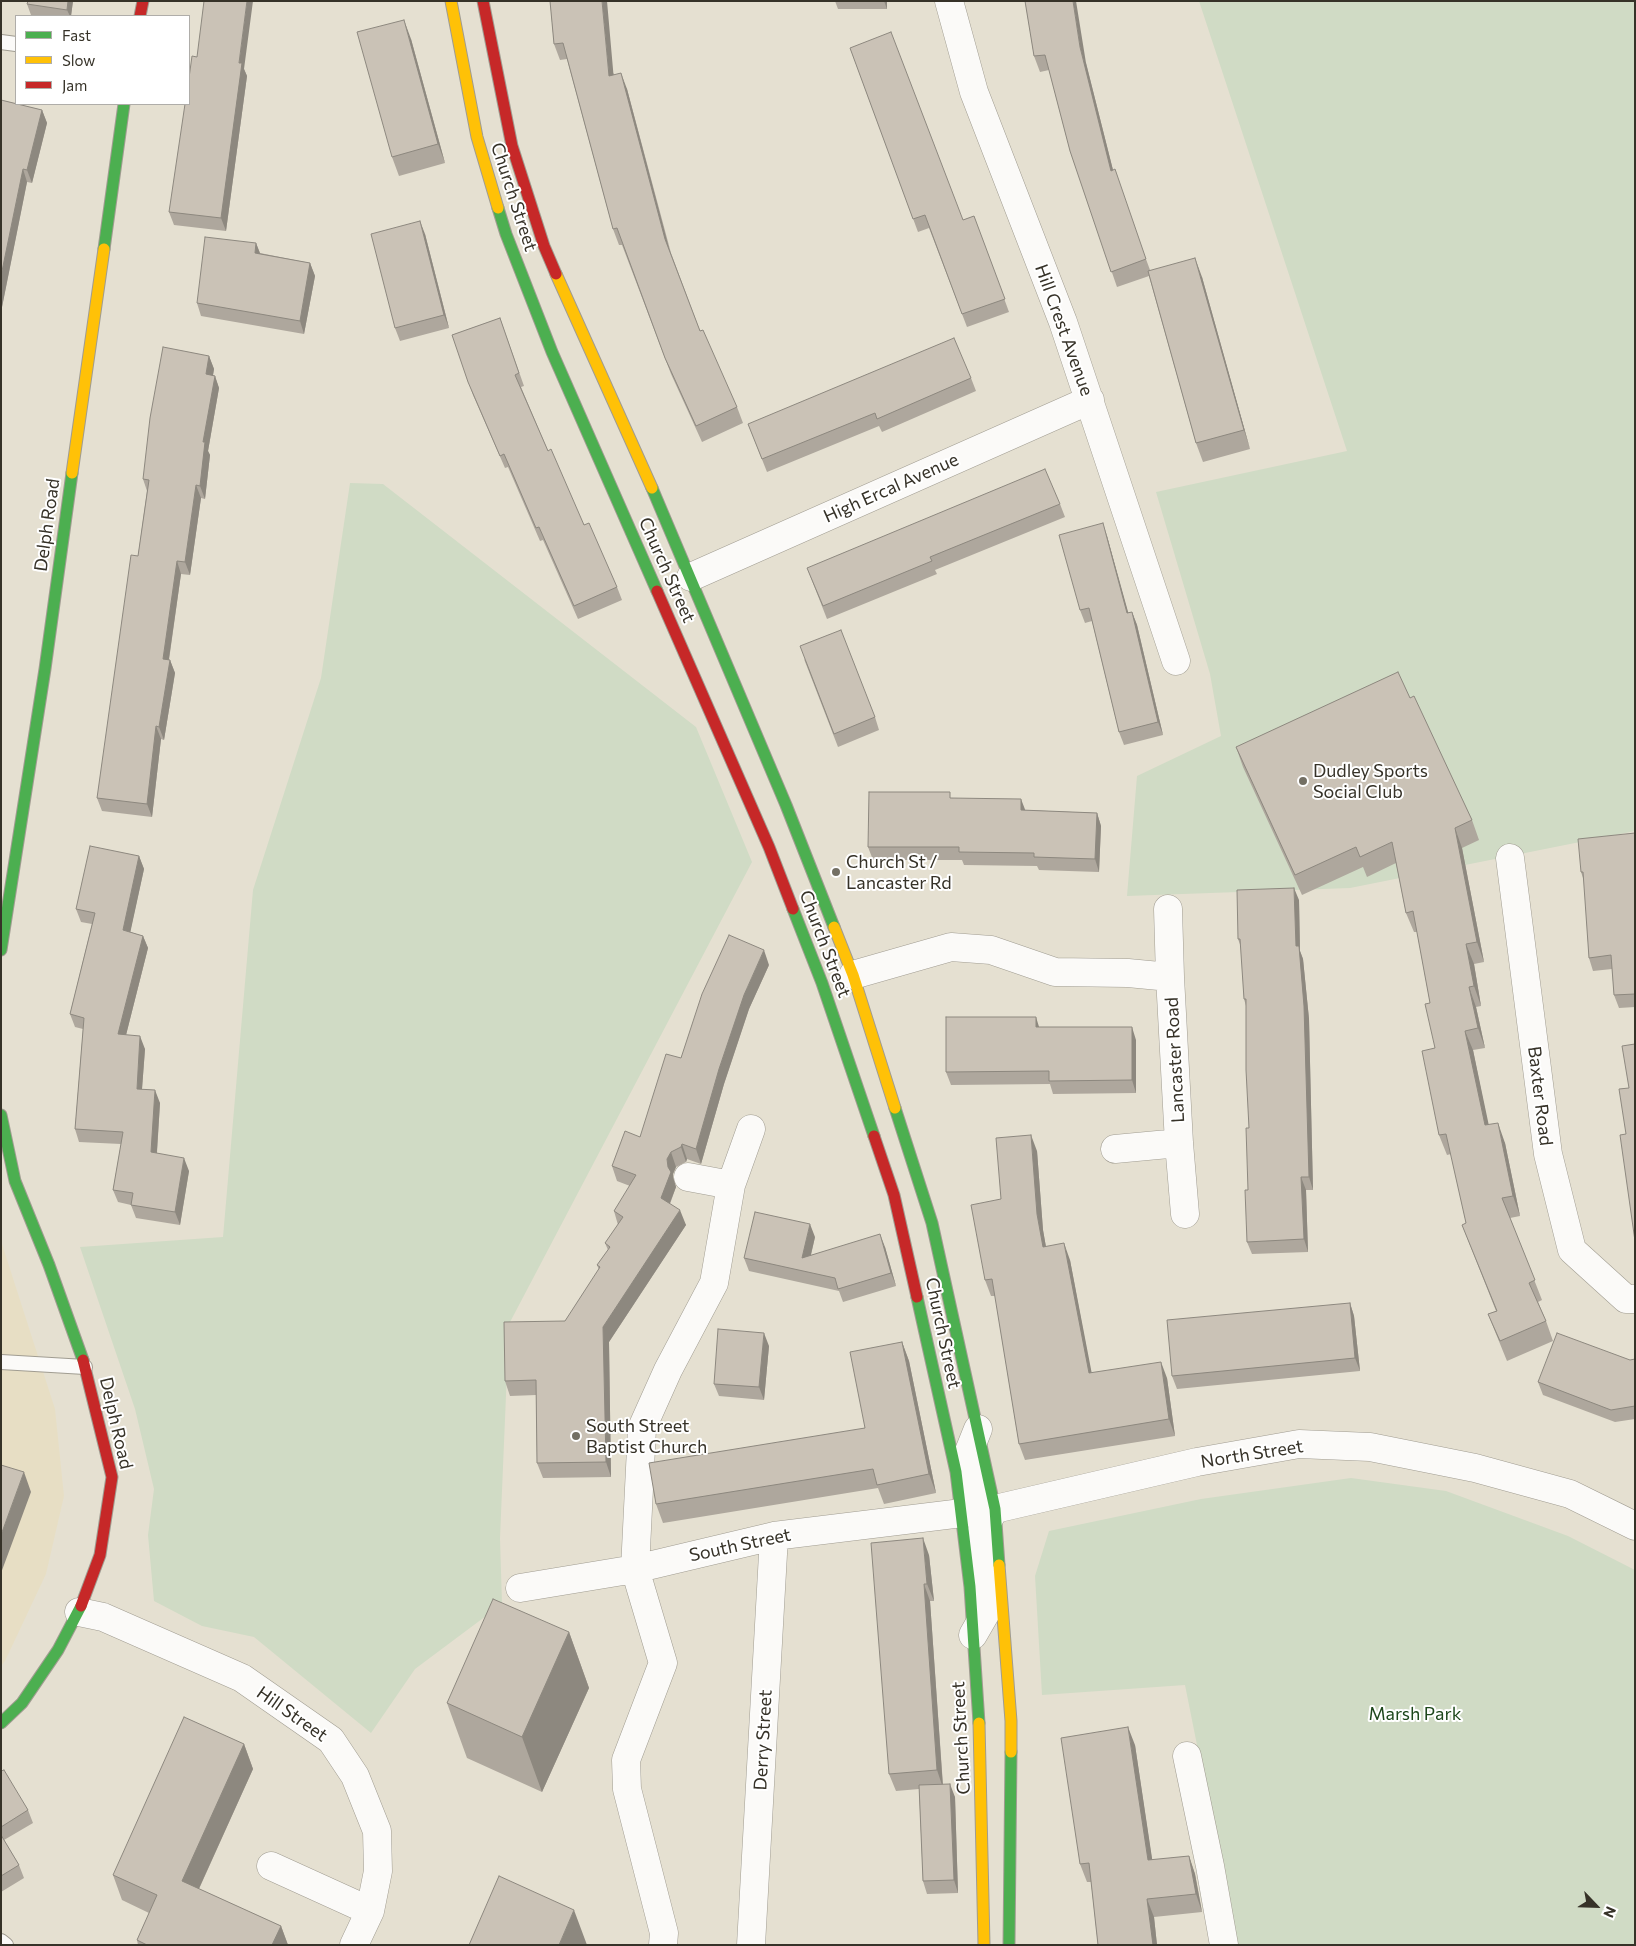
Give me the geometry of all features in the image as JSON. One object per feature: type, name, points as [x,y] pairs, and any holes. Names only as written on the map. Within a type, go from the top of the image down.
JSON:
[{"type":"main road","points":[[140,15],[143,1]]},
{"type":"main road","name":"Church Street","points":[[450,1],[477,137],[506,234],[552,352],[769,847],[822,983],[894,1195],[956,1472],[973,1636],[981,1760],[984,1945]]},
{"type":"main road","name":"Church Street","points":[[483,1],[512,146],[544,246],[691,577],[790,814],[853,975],[932,1223],[995,1509],[1011,1721],[1009,1945]]},
{"type":"main road","name":"Delph Road","points":[[1,950],[45,669],[124,105]]},
{"type":"main road","name":"Delph Road","points":[[1,1116],[15,1181],[86,1367],[112,1476],[100,1555],[79,1612],[58,1650],[22,1703],[1,1723]]},
{"type":"street","name":"Hill Crest Avenue","points":[[949,1],[974,92],[1063,322],[1176,661]]},
{"type":"street","name":"High Ercal Avenue","points":[[691,577],[1090,400]]},
{"type":"street","name":"Baxter Road","points":[[1510,858],[1548,1154],[1572,1250],[1626,1299],[1635,1299]]},
{"type":"street","name":"Lancaster Road","points":[[1168,909],[1179,1143],[1186,1214]]},
{"type":"street","name":"Lancaster Road","points":[[853,975],[951,947],[991,950],[1055,972],[1128,973],[1170,977]]},
{"type":"street","points":[[663,1945],[664,1933],[626,1789],[626,1760],[664,1663],[635,1568],[642,1428],[668,1370],[714,1283],[731,1186],[751,1130]]},
{"type":"street","name":"Lancaster Road","points":[[1115,1149],[1179,1143]]},
{"type":"street","points":[[688,1177],[731,1186]]},
{"type":"street","points":[[961,1514],[974,1494],[968,1454],[978,1429]]},
{"type":"street","name":"North Street","points":[[995,1509],[1197,1462],[1299,1444],[1370,1447],[1475,1468],[1570,1494],[1635,1526]]},
{"type":"street","points":[[973,1636],[988,1609],[982,1529],[995,1509]]},
{"type":"street","name":"South Street","points":[[520,1588],[635,1568],[774,1536],[995,1509]]},
{"type":"street","name":"Derry Street","points":[[751,1945],[774,1536]]},
{"type":"street","name":"Hill Street","points":[[79,1612],[104,1617],[242,1678],[331,1740],[355,1776],[377,1831],[378,1871],[370,1911],[354,1945]]},
{"type":"street","points":[[1187,1756],[1224,1945]]},
{"type":"street","points":[[271,1866],[370,1911]]},
{"type":"lane","points":[[1,42],[15,44]]},
{"type":"lane","points":[[1,1362],[86,1367]]},
{"type":"lane","points":[[1,1941],[6,1945]]},
{"type":"shaded area","points":[[1,1241],[55,1409],[64,1496],[46,1574],[1,1666]]},
{"type":"green space","points":[[1199,1],[1635,1],[1635,831],[1350,888],[1127,896],[1137,776],[1221,736],[1210,674],[1156,492],[1347,451]]},
{"type":"green space","points":[[350,483],[383,484],[696,727],[752,862],[509,1324],[500,1538],[502,1604],[415,1669],[371,1733],[254,1637],[202,1626],[154,1601],[148,1535],[154,1489],[135,1409],[80,1247],[223,1237],[253,890],[321,678]]},
{"type":"green space","name":"Marsh Park","points":[[1351,1478],[1446,1491],[1568,1536],[1635,1570],[1635,1945],[1237,1945],[1185,1685],[1042,1695],[1035,1576],[1049,1531],[1201,1499]]},
{"type":"building","points":[[28,1],[68,1],[67,10],[27,4]]},
{"type":"building","points":[[204,1],[247,1],[239,63],[242,63],[221,218],[169,212],[185,105],[190,105],[192,56],[197,57]]},
{"type":"building","points":[[550,1],[602,1],[609,76],[621,73],[665,239],[700,331],[703,330],[737,407],[696,426],[665,358],[617,228],[613,229],[563,43],[554,44]]},
{"type":"building","points":[[1025,1],[1073,1],[1080,47],[1111,171],[1115,169],[1146,259],[1111,272],[1070,151],[1045,55],[1034,56]]},
{"type":"building","points":[[404,20],[438,144],[392,157],[357,32]]},
{"type":"building","points":[[891,32],[963,220],[974,216],[1005,299],[962,314],[925,215],[913,219],[850,48]]},
{"type":"building","points":[[1,100],[15,105],[42,110],[27,170],[23,169],[1,276]]},
{"type":"building","points":[[420,221],[444,315],[395,328],[371,234]]},
{"type":"building","points":[[205,237],[256,243],[255,253],[310,263],[300,321],[197,303]]},
{"type":"building","points":[[1195,258],[1244,430],[1196,443],[1148,271]]},
{"type":"building","points":[[500,318],[519,373],[515,375],[548,451],[551,449],[584,525],[589,523],[617,587],[574,606],[539,527],[536,528],[504,454],[500,456],[468,382],[452,335]]},
{"type":"building","points":[[954,338],[971,378],[877,419],[875,413],[762,459],[748,424]]},
{"type":"building","points":[[163,347],[209,356],[206,374],[215,376],[203,442],[205,442],[200,486],[196,485],[185,562],[177,561],[163,659],[170,660],[159,727],[156,726],[147,804],[97,798],[131,555],[138,556],[149,480],[143,479],[150,418]]},
{"type":"building","points":[[1045,469],[1060,504],[930,557],[932,561],[823,606],[807,568]]},
{"type":"building","points":[[1103,523],[1127,613],[1132,612],[1158,722],[1119,732],[1089,608],[1080,610],[1059,535]]},
{"type":"building","points":[[841,630],[875,717],[834,734],[800,646]]},
{"type":"building","points":[[1398,672],[1410,698],[1414,696],[1472,820],[1455,828],[1477,942],[1466,944],[1474,986],[1469,987],[1478,1028],[1465,1031],[1485,1125],[1498,1123],[1513,1196],[1502,1198],[1535,1280],[1529,1283],[1546,1321],[1500,1341],[1488,1314],[1497,1311],[1462,1225],[1466,1223],[1446,1134],[1439,1135],[1422,1051],[1435,1048],[1425,1004],[1430,1003],[1413,911],[1406,913],[1392,842],[1360,857],[1356,847],[1295,875],[1236,747]]},
{"type":"building","points":[[869,792],[950,792],[950,798],[1021,799],[1021,810],[1097,813],[1095,859],[1034,857],[1034,853],[959,852],[959,847],[868,847]]},
{"type":"building","points":[[1635,833],[1635,994],[1614,995],[1611,955],[1589,958],[1583,872],[1581,872],[1578,839]]},
{"type":"building","points":[[90,846],[139,856],[123,930],[143,936],[118,1034],[140,1036],[137,1089],[155,1090],[151,1152],[184,1158],[175,1212],[131,1205],[133,1193],[113,1190],[123,1132],[75,1129],[84,1018],[70,1014],[95,913],[76,909]]},
{"type":"building","points":[[1294,888],[1296,946],[1299,946],[1304,1006],[1309,1177],[1301,1177],[1304,1239],[1247,1242],[1245,1190],[1248,1190],[1246,1128],[1249,1128],[1246,1070],[1246,999],[1244,999],[1240,939],[1238,939],[1237,890]]},
{"type":"building","points":[[729,935],[764,950],[744,995],[719,1069],[696,1149],[682,1144],[681,1147],[671,1152],[667,1159],[671,1172],[661,1198],[680,1210],[603,1327],[606,1462],[537,1463],[536,1380],[505,1381],[504,1322],[565,1321],[600,1267],[597,1265],[610,1247],[605,1243],[623,1217],[614,1211],[636,1175],[612,1166],[625,1131],[640,1137],[666,1054],[681,1058],[702,994]]},
{"type":"building","points":[[946,1017],[1036,1017],[1036,1027],[1132,1027],[1132,1080],[1049,1081],[1049,1071],[946,1072]]},
{"type":"building","points":[[1635,1044],[1635,1241],[1620,1135],[1626,1134],[1619,1089],[1629,1088],[1622,1046]]},
{"type":"building","points":[[1031,1135],[1037,1214],[1043,1247],[1064,1243],[1089,1373],[1161,1362],[1169,1419],[1019,1444],[992,1279],[985,1280],[971,1205],[1001,1199],[996,1138]]},
{"type":"building","points":[[755,1212],[810,1224],[802,1258],[880,1234],[891,1273],[838,1289],[835,1278],[744,1258]]},
{"type":"building","points":[[1350,1303],[1355,1358],[1172,1376],[1167,1320]]},
{"type":"building","points":[[718,1329],[764,1333],[759,1387],[714,1384]]},
{"type":"building","points":[[1557,1333],[1630,1360],[1635,1359],[1635,1406],[1611,1410],[1538,1382]]},
{"type":"building","points":[[902,1342],[929,1474],[877,1485],[873,1469],[656,1504],[649,1463],[865,1428],[850,1352]]},
{"type":"building","points":[[1,1465],[24,1472],[1,1535]]},
{"type":"building","points":[[923,1538],[927,1584],[924,1584],[937,1770],[889,1774],[871,1543]]},
{"type":"building","points":[[493,1599],[569,1632],[522,1737],[447,1703]]},
{"type":"building","points":[[184,1717],[244,1744],[182,1881],[281,1926],[272,1945],[147,1945],[137,1940],[157,1895],[113,1875]]},
{"type":"building","points":[[1128,1727],[1148,1860],[1189,1856],[1196,1894],[1147,1899],[1153,1945],[1098,1945],[1089,1863],[1080,1864],[1061,1738]]},
{"type":"building","points":[[4,1770],[28,1810],[1,1827],[1,1771]]},
{"type":"building","points":[[950,1784],[954,1880],[923,1881],[919,1785]]},
{"type":"building","points":[[1,1835],[19,1865],[1,1876]]},
{"type":"building","points":[[499,1876],[574,1910],[559,1945],[469,1945]]},
{"type":"traffic: fast","points":[[104,249],[124,105]]},
{"type":"traffic: fast","points":[[498,208],[506,234],[552,352],[657,591]]},
{"type":"traffic: fast","points":[[1,950],[45,669],[72,473]]},
{"type":"traffic: fast","points":[[652,488],[786,805],[834,927]]},
{"type":"traffic: fast","points":[[793,909],[822,983],[874,1136]]},
{"type":"traffic: fast","points":[[895,1108],[932,1223],[995,1509],[999,1565]]},
{"type":"traffic: fast","points":[[1,1115],[15,1181],[49,1265],[83,1360]]},
{"type":"traffic: fast","points":[[917,1297],[956,1472],[970,1587],[979,1723]]},
{"type":"traffic: fast","points":[[1,1723],[22,1703],[58,1650],[81,1606]]},
{"type":"traffic: fast","points":[[1009,1945],[1011,1752]]},
{"type":"traffic: slow","points":[[451,1],[477,137],[498,208]]},
{"type":"traffic: slow","points":[[72,473],[104,249]]},
{"type":"traffic: slow","points":[[556,274],[652,488]]},
{"type":"traffic: slow","points":[[834,927],[853,975],[895,1108]]},
{"type":"traffic: slow","points":[[999,1565],[1011,1721],[1011,1752]]},
{"type":"traffic: slow","points":[[979,1723],[984,1945]]},
{"type":"traffic: jam","points":[[140,15],[143,1]]},
{"type":"traffic: jam","points":[[483,1],[512,146],[544,246],[556,274]]},
{"type":"traffic: jam","points":[[657,591],[769,847],[793,909]]},
{"type":"traffic: jam","points":[[874,1136],[894,1195],[917,1297]]},
{"type":"traffic: jam","points":[[81,1606],[100,1555],[112,1477],[83,1360]]},
{"type":"place","name":"Dudley Sports Social Club","points":[[1303,781]]},
{"type":"place","name":"Church St / Lancaster Rd","points":[[836,872]]},
{"type":"place","name":"South Street Baptist Church","points":[[576,1436]]}]
